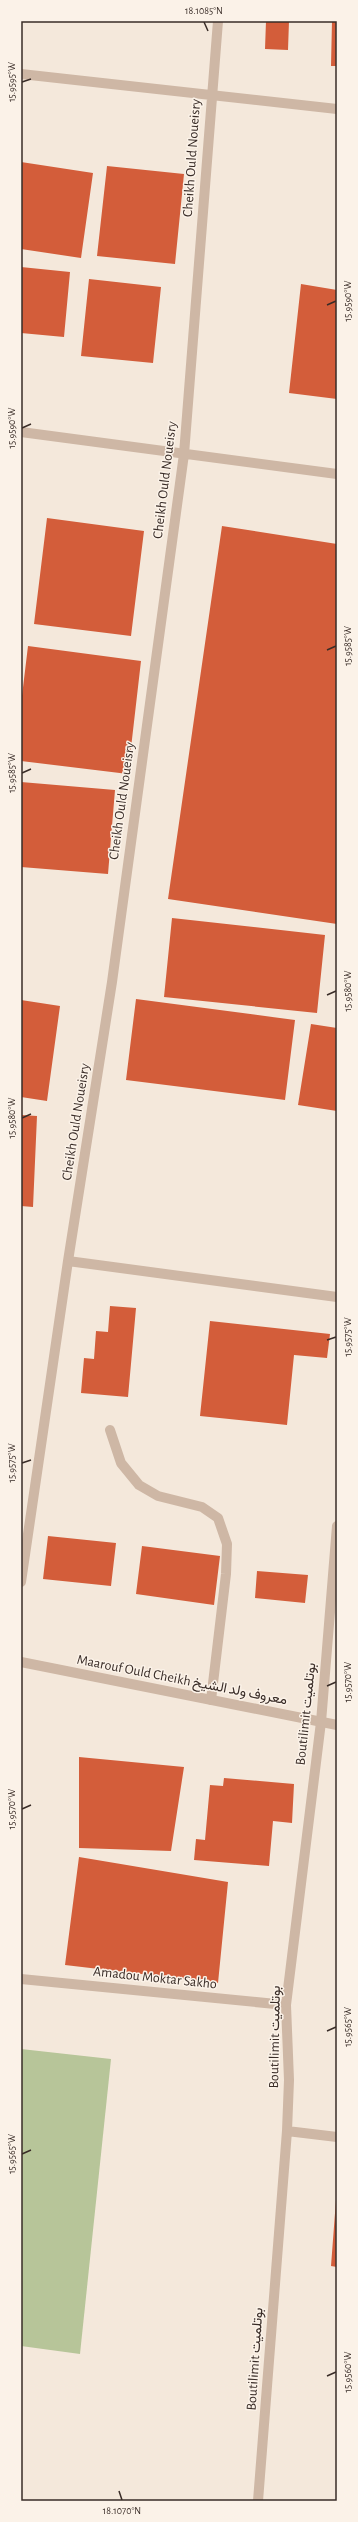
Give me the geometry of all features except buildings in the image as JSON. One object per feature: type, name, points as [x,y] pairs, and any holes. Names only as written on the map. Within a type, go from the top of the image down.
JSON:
[{"type":"street","name":"Cheikh Ould Noueisry","points":[[21,1582],[68,1261],[112,982],[184,454],[210,96],[218,21]]},
{"type":"street","points":[[21,74],[337,109]]},
{"type":"street","points":[[21,432],[337,474]]},
{"type":"street","points":[[68,1261],[337,1297]]},
{"type":"street","points":[[110,1430],[121,1463],[139,1485],[158,1496],[202,1507],[218,1518],[227,1544],[226,1574],[211,1700]]},
{"type":"street","name":"Boutilimit بوتلميت","points":[[258,2501],[287,2131],[288,2080],[286,2005],[321,1722],[337,1526]]},
{"type":"street","name":"Maarouf Ould Cheikh معروف ولد الشيخ","points":[[21,1662],[337,1725]]},
{"type":"street","name":"Amadou Moktar Sakho","points":[[21,1979],[286,2005]]},
{"type":"street","points":[[287,2131],[337,2136]]},
{"type":"green space","points":[[21,2049],[111,2059],[80,2354],[21,2346]]}]
